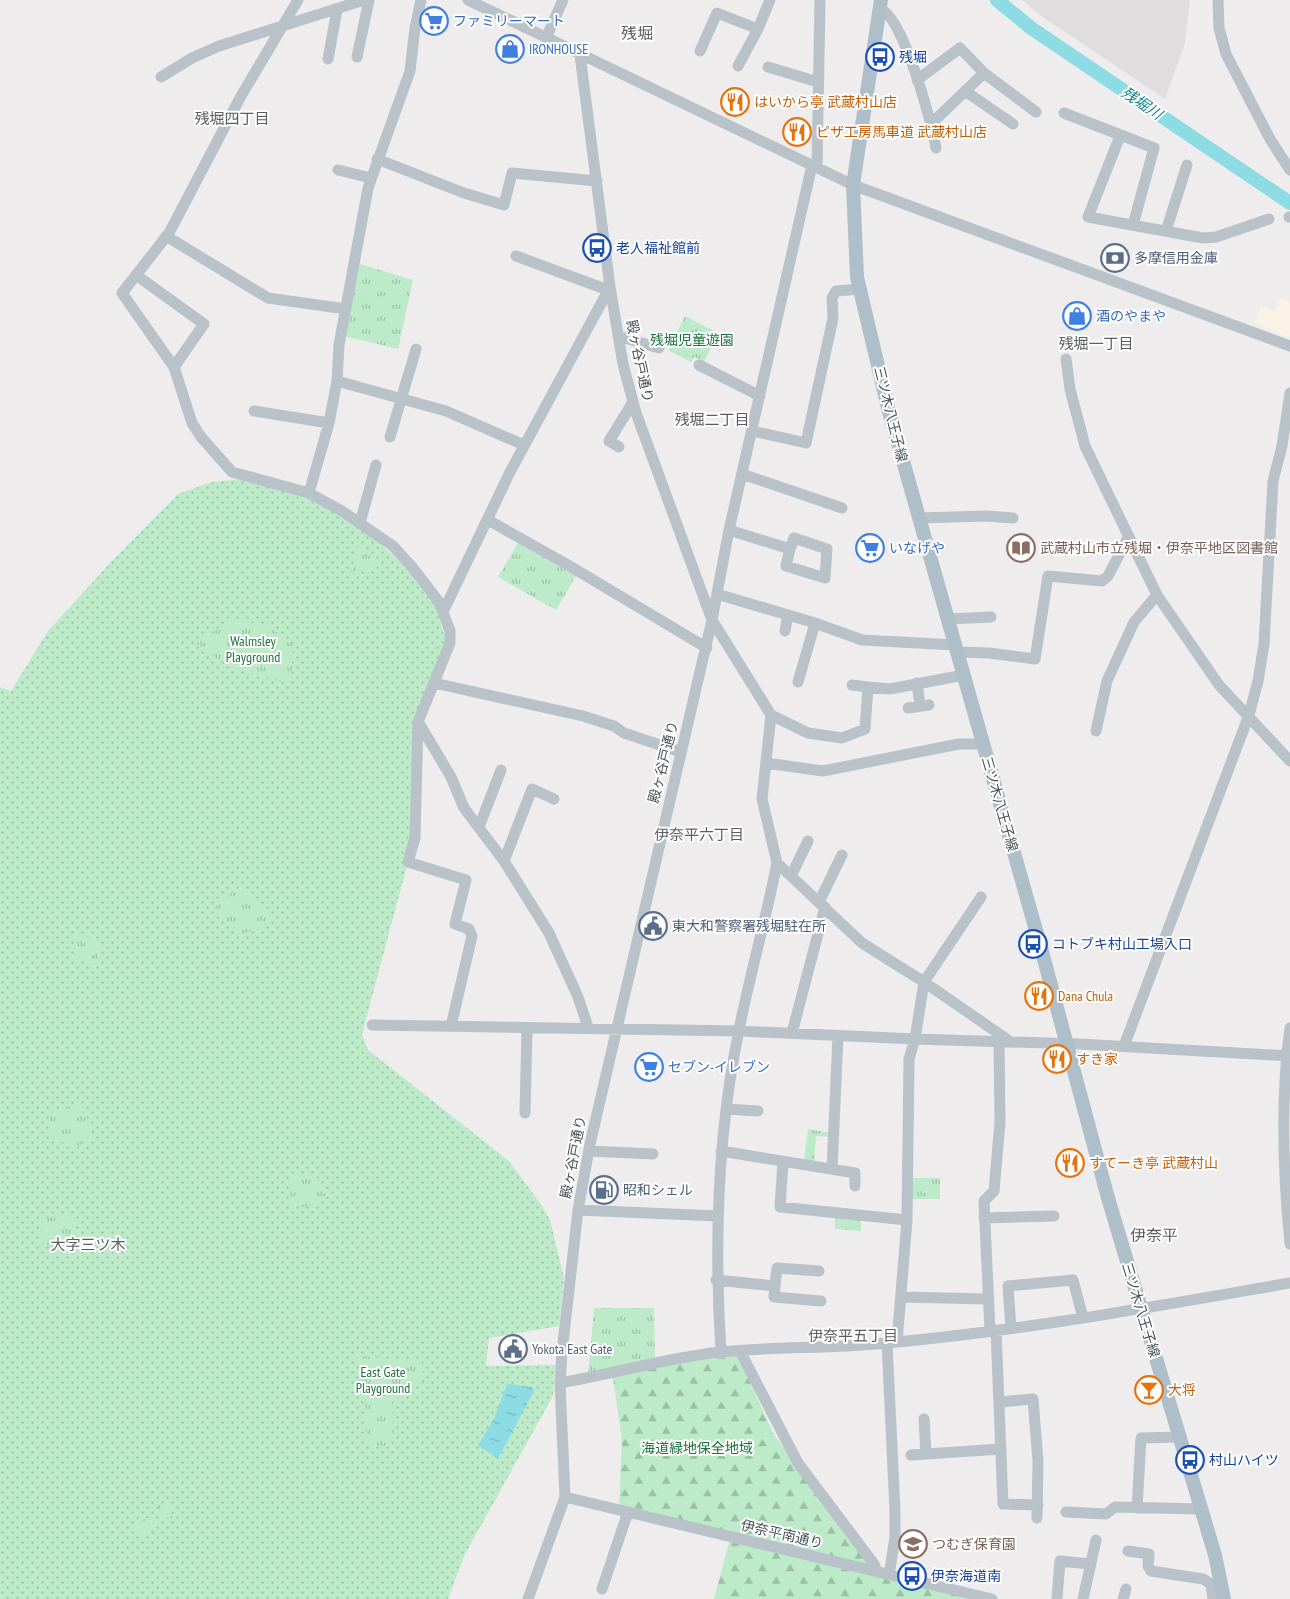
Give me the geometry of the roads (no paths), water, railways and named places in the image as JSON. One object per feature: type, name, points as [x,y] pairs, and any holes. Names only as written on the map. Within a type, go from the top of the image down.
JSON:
[{"type":"main road","name":"三ツ木八王子線","points":[[881,5],[852,185],[854,248],[860,289],[888,408],[957,649],[1140,1309],[1215,1554],[1224,1599]]},
{"type":"street","points":[[298,0],[240,96],[220,138],[166,236],[122,293],[174,367],[192,423],[201,437],[232,472],[309,493],[360,523],[404,557],[429,589],[443,612],[450,631],[450,643],[418,722],[415,838],[408,862],[466,880],[455,924],[469,929],[472,936],[451,1026]]},
{"type":"street","points":[[162,77],[192,58],[219,46],[283,24],[337,10],[364,0]]},
{"type":"street","points":[[357,57],[369,0]]},
{"type":"street","points":[[309,493],[329,423],[337,382],[338,352],[371,178],[410,72],[415,28],[421,0]]},
{"type":"street","points":[[468,0],[852,185],[1290,346]]},
{"type":"street","points":[[546,38],[562,0]]},
{"type":"street","points":[[738,66],[758,29],[770,0]]},
{"type":"street","points":[[820,0],[815,167],[784,282],[729,530],[712,620],[771,716],[808,733],[842,738],[865,729],[868,687]]},
{"type":"street","points":[[1218,0],[1219,28],[1226,54],[1270,139],[1290,170]]},
{"type":"street","points":[[881,5],[896,26],[917,80],[932,123],[936,148]]},
{"type":"street","points":[[328,59],[337,10]]},
{"type":"street","points":[[700,51],[717,13],[758,29]]},
{"type":"street","points":[[917,80],[960,48],[984,73],[1036,112]]},
{"type":"street","name":"殿ヶ谷戸通り","points":[[528,1599],[565,1497],[560,1383],[578,1210],[589,1150],[712,620],[633,402],[609,289],[580,55]]},
{"type":"street","points":[[768,67],[818,82]]},
{"type":"street","points":[[932,123],[984,73]]},
{"type":"street","points":[[965,91],[1014,124]]},
{"type":"street","points":[[1064,113],[1154,148],[1133,225]]},
{"type":"street","points":[[1120,136],[1088,217],[1209,238],[1269,219]]},
{"type":"street","points":[[377,159],[464,193],[504,205],[512,173],[597,181]]},
{"type":"street","points":[[1166,231],[1187,165]]},
{"type":"street","points":[[338,170],[371,178]]},
{"type":"street","points":[[166,236],[268,298],[346,309]]},
{"type":"street","points":[[443,612],[524,445],[609,289],[516,256]]},
{"type":"street","points":[[136,275],[204,324],[174,367]]},
{"type":"street","points":[[752,431],[806,443],[833,318],[832,298],[836,291],[860,289]]},
{"type":"street","points":[[618,336],[659,348]]},
{"type":"street","points":[[390,436],[416,349]]},
{"type":"street","points":[[1066,360],[1070,389],[1085,446],[1157,595],[1219,685],[1290,761]]},
{"type":"street","points":[[699,365],[760,396]]},
{"type":"street","points":[[337,382],[446,411],[524,445]]},
{"type":"street","points":[[1124,1046],[1248,715],[1258,681],[1264,644],[1273,481],[1282,446],[1290,393]]},
{"type":"street","points":[[619,447],[609,441],[633,402]]},
{"type":"street","points":[[254,411],[329,423]]},
{"type":"street","points":[[360,523],[376,464]]},
{"type":"street","points":[[742,474],[842,508]]},
{"type":"street","points":[[919,518],[986,516],[1013,518]]},
{"type":"street","points":[[488,520],[568,565],[707,648]]},
{"type":"street","points":[[729,530],[790,549]]},
{"type":"street","points":[[717,594],[816,623],[862,640],[1035,659],[1048,576],[1102,581],[1108,576],[1128,538]]},
{"type":"street","points":[[1096,731],[1107,681],[1134,622],[1157,595]]},
{"type":"street","points":[[784,631],[788,615]]},
{"type":"street","points":[[948,619],[991,617]]},
{"type":"street","points":[[798,682],[816,623]]},
{"type":"street","points":[[852,685],[890,690],[964,675]]},
{"type":"street","points":[[434,684],[583,716],[614,726],[624,733],[681,752]]},
{"type":"street","points":[[908,708],[925,705],[917,684]]},
{"type":"street","points":[[721,1352],[716,1280],[721,1152],[739,1031],[777,863],[762,799],[771,716]]},
{"type":"street","points":[[418,722],[451,777],[464,808],[504,861],[549,933],[578,998],[588,1027]]},
{"type":"street","points":[[766,763],[823,771],[959,744],[983,744]]},
{"type":"street","points":[[479,827],[502,770]]},
{"type":"street","points":[[504,861],[532,788],[554,799]]},
{"type":"street","points":[[791,876],[808,841]]},
{"type":"street","points":[[792,1033],[822,904],[842,855]]},
{"type":"street","points":[[777,863],[862,943],[924,982],[1012,1042]]},
{"type":"street","points":[[889,1575],[895,1538],[892,1343],[901,1298],[907,1220],[909,1059],[915,1040],[924,982],[981,897]]},
{"type":"street","points":[[372,1025],[527,1028],[588,1027],[739,1031],[915,1040],[1066,1043],[1288,1056]]},
{"type":"street","points":[[526,1113],[527,1028]]},
{"type":"street","points":[[1290,1028],[1283,1173],[1290,1244]]},
{"type":"street","points":[[832,1170],[838,1036]]},
{"type":"street","points":[[998,1042],[1000,1122],[994,1191],[984,1202],[984,1218],[988,1299],[1000,1402],[1003,1504],[1038,1505]]},
{"type":"street","points":[[726,1109],[758,1111]]},
{"type":"street","points":[[589,1150],[652,1154]]},
{"type":"street","points":[[721,1152],[855,1173],[855,1186]]},
{"type":"street","points":[[783,1162],[780,1207],[907,1220]]},
{"type":"street","points":[[578,1210],[718,1216]]},
{"type":"street","points":[[984,1218],[1054,1216]]},
{"type":"street","points":[[819,1272],[776,1268],[774,1298],[821,1301]]},
{"type":"street","points":[[716,1280],[775,1286]]},
{"type":"street","points":[[1011,1328],[1008,1286],[1074,1280],[1082,1318]]},
{"type":"street","points":[[560,1383],[597,1377],[656,1362],[721,1352],[892,1343],[993,1331],[1140,1309],[1290,1283]]},
{"type":"street","points":[[901,1298],[988,1299]]},
{"type":"street","points":[[740,1351],[798,1463],[874,1564],[876,1572]]},
{"type":"street","points":[[1000,1402],[1033,1399],[1038,1461],[1037,1518]]},
{"type":"street","points":[[924,1419],[926,1454]]},
{"type":"street","points":[[1137,1508],[1141,1438],[1180,1437]]},
{"type":"street","points":[[911,1455],[1001,1449]]},
{"type":"street","name":"伊奈平南通り","points":[[565,1497],[992,1599]]},
{"type":"street","points":[[1066,1512],[1106,1514],[1115,1507],[1202,1509]]},
{"type":"street","points":[[602,1589],[628,1512]]},
{"type":"street","points":[[1083,1599],[1096,1540]]},
{"type":"street","points":[[1128,1551],[1149,1554],[1148,1566],[1151,1571],[1203,1578],[1211,1584],[1213,1599]]},
{"type":"street","points":[[1057,1599],[1060,1561],[1090,1564]]},
{"type":"water","points":[[507,1384],[532,1387],[534,1391],[498,1459],[478,1445],[494,1419]]},
{"type":"waterway","name":"残堀川","points":[[997,0],[1031,28],[1290,203]]},
{"type":"place","name":"ファミリーマート","points":[[434,21]]},
{"type":"place","name":"IRONHOUSE","points":[[510,49]]},
{"type":"place","name":"残堀","points":[[880,57]]},
{"type":"place","name":"はいから亭 武蔵村山店","points":[[735,102]]},
{"type":"place","name":"ピザ工房馬車道 武蔵村山店","points":[[797,132]]},
{"type":"place","name":"老人福祉館前","points":[[597,248]]},
{"type":"place","name":"多摩信用金庫","points":[[1115,258]]},
{"type":"place","name":"酒のやまや","points":[[1077,316]]},
{"type":"place","name":"いなげや","points":[[870,548]]},
{"type":"place","name":"武蔵村山市立残堀・伊奈平地区図書館","points":[[1021,548]]},
{"type":"place","name":"東大和警察署残堀駐在所","points":[[653,926]]},
{"type":"place","name":"コトブキ村山工場入口","points":[[1033,944]]},
{"type":"place","name":"Dana Chula","points":[[1039,996]]},
{"type":"place","name":"すき家","points":[[1057,1059]]},
{"type":"place","name":"セブン-イレブン","points":[[649,1067]]},
{"type":"place","name":"すてーき亭 武蔵村山","points":[[1070,1163]]},
{"type":"place","name":"昭和シェル","points":[[604,1190]]},
{"type":"place","name":"Yokota East Gate","points":[[513,1349]]},
{"type":"place","name":"大将","points":[[1149,1390]]},
{"type":"place","name":"村山ハイツ","points":[[1190,1460]]},
{"type":"place","name":"つむぎ保育園","points":[[913,1544]]},
{"type":"place","name":"伊奈海道南","points":[[912,1576]]},
{"type":"district","name":"残堀","points":[[637,33]]},
{"type":"district","name":"残堀四丁目","points":[[232,118]]},
{"type":"district","name":"残堀一丁目","points":[[1096,343]]},
{"type":"district","name":"残堀二丁目","points":[[712,419]]},
{"type":"district","name":"伊奈平六丁目","points":[[699,834]]},
{"type":"district","name":"伊奈平","points":[[1154,1235]]},
{"type":"district","name":"大字三ツ木","points":[[88,1244]]},
{"type":"district","name":"伊奈平五丁目","points":[[853,1335]]},
{"type":"park label","name":"残堀児童遊園","points":[[692,340]]},
{"type":"park label","name":"Walmsley Playground","points":[[253,650]]},
{"type":"park label","name":"East Gate Playground","points":[[383,1380]]},
{"type":"park label","name":"海道緑地保全地域","points":[[697,1448]]}]
